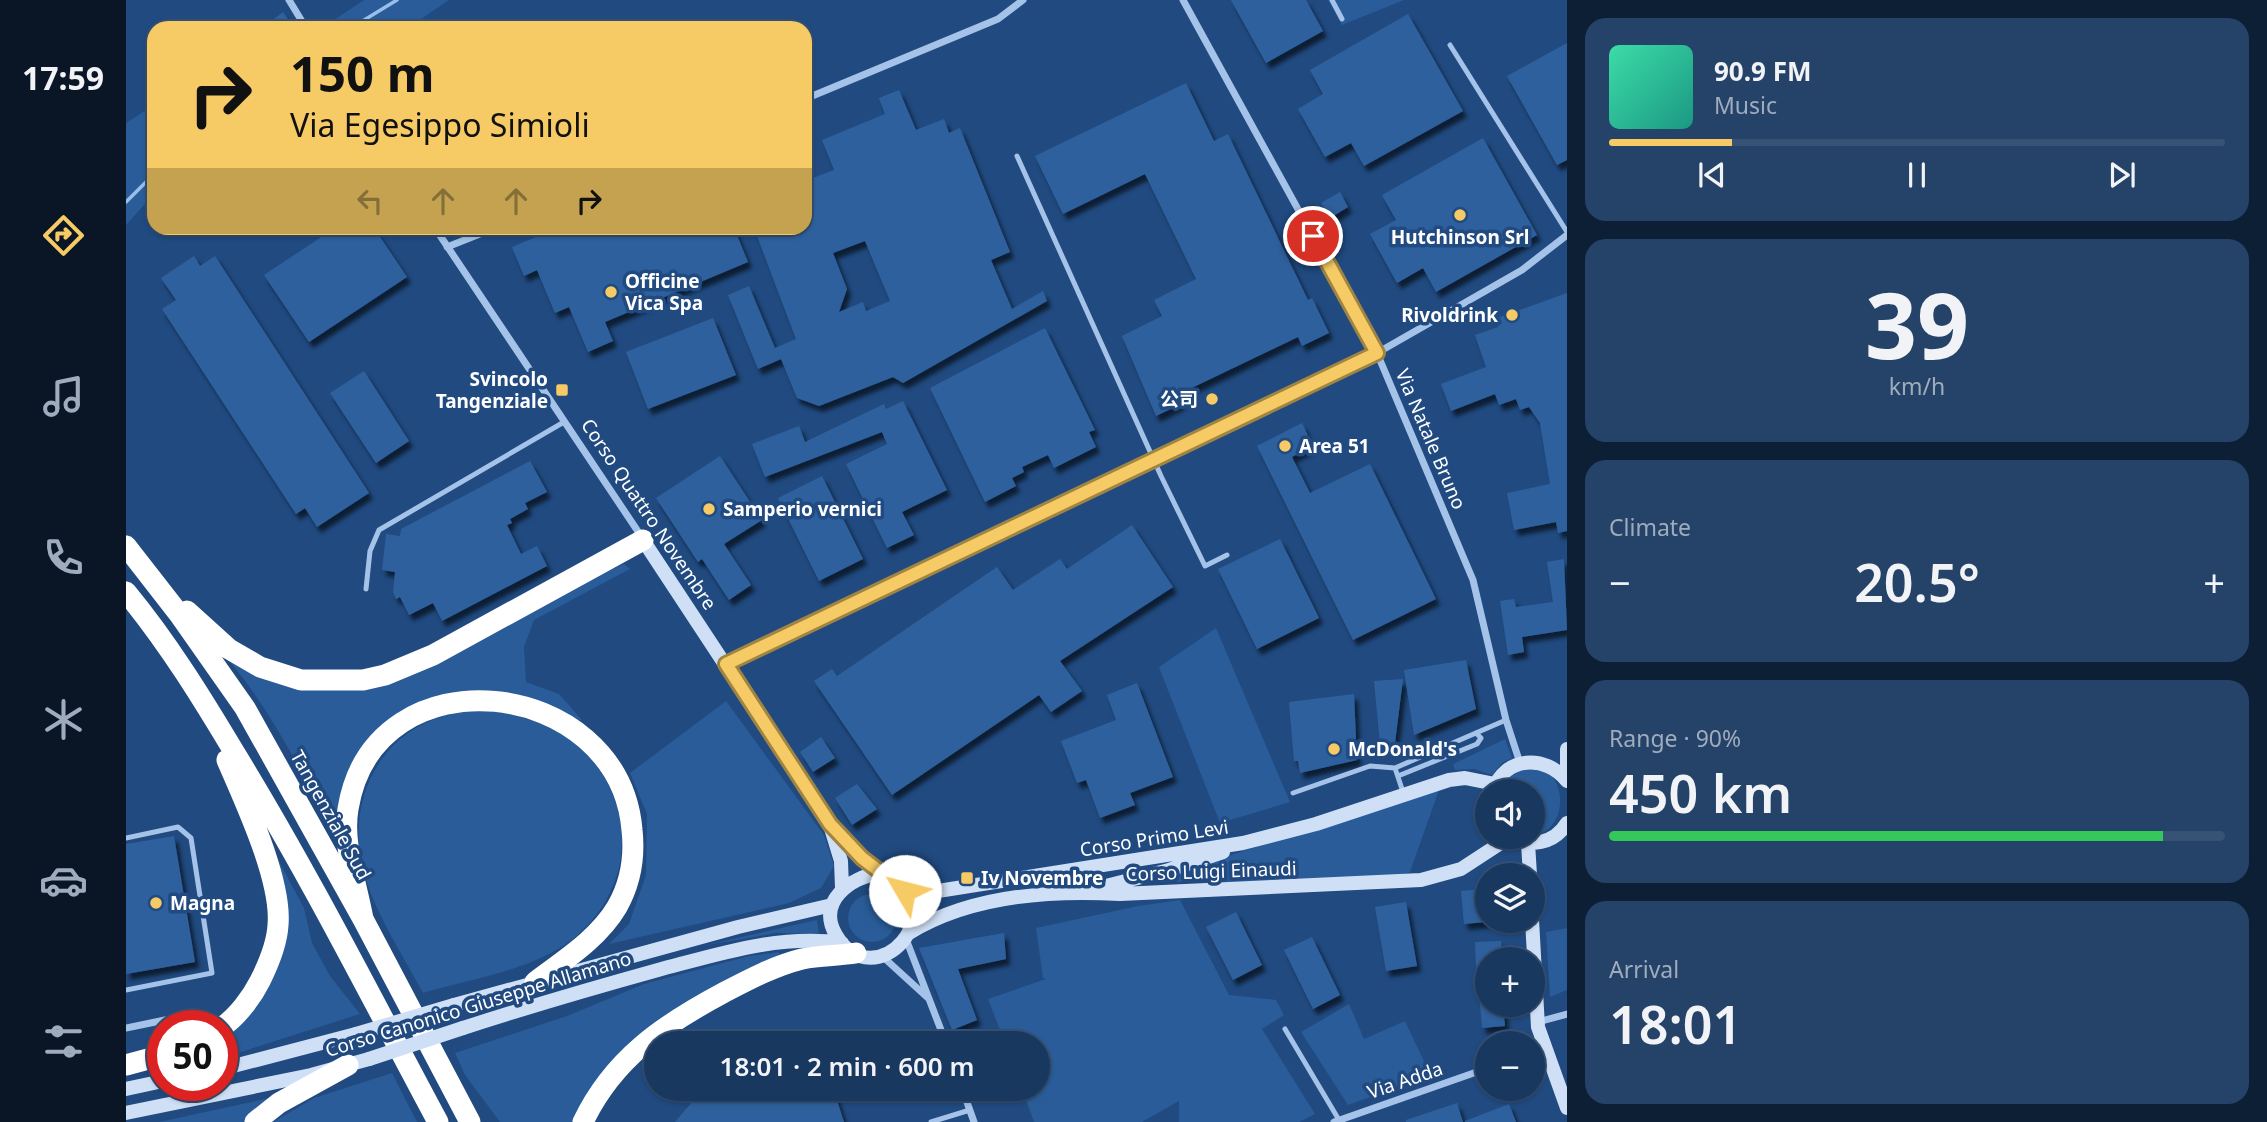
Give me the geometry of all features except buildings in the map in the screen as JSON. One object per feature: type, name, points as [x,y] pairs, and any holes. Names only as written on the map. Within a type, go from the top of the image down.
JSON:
[{"type":"highway","points":[[164,593],[229,649],[260,667],[301,680],[352,681],[385,675],[433,655],[643,540]]},
{"type":"highway","name":"Tangenziale Sud","points":[[126,547],[164,593],[245,708],[363,919],[470,1122]]},
{"type":"highway","points":[[126,592],[157,629],[280,827],[434,1118]]},
{"type":"highway","points":[[199,694],[251,816],[272,882],[278,924],[268,965],[254,992],[238,1010]]},
{"type":"highway","points":[[363,919],[347,829],[347,810],[363,764],[375,746],[413,716],[447,704],[488,700],[537,709],[579,733],[614,772],[631,811],[633,837],[627,888],[615,909],[585,943],[535,982]]},
{"type":"highway","points":[[583,1122],[614,1072],[650,1036],[673,1020],[781,965],[849,948]]},
{"type":"highway","points":[[126,1065],[147,1059]]},
{"type":"highway","points":[[255,1122],[279,1103],[348,1065]]},
{"type":"main road","name":"Corso Quattro Novembre","points":[[643,540],[830,824],[879,873]]},
{"type":"main road","points":[[1548,765],[1567,748]]},
{"type":"main road","points":[[1567,748],[1567,781]]},
{"type":"main road","points":[[1499,779],[1520,763],[1531,761],[1548,765],[1567,781]]},
{"type":"main road","name":"Corso Primo Levi","points":[[905,891],[919,894],[1243,843],[1317,824],[1449,780],[1465,778],[1475,781]]},
{"type":"main road","name":"Corso Quattro Novembre","points":[[830,824],[841,861],[842,888]]},
{"type":"main road","points":[[1545,839],[1556,835],[1566,826]]},
{"type":"main road","name":"Corso Primo Levi","points":[[1081,892],[1170,870],[1243,843]]},
{"type":"main road","name":"Corso Luigi Einaudi","points":[[908,936],[953,911],[1081,892],[1120,894],[1420,880],[1461,869],[1492,849]]},
{"type":"main road","points":[[879,873],[891,878],[905,891],[914,911],[908,936],[900,947],[882,956],[849,948],[832,926],[832,905],[842,888],[864,875],[879,873]]},
{"type":"main road","name":"Corso Canonico Giuseppe Allamano","points":[[238,1065],[738,927],[832,905]]},
{"type":"main road","points":[[1533,933],[1538,1031]]},
{"type":"main road","name":"Corso Canonico Giuseppe Allamano","points":[[126,1113],[348,1065],[575,992],[742,947],[820,941],[849,948]]},
{"type":"main road","points":[[1545,1061],[1567,1108]]},
{"type":"main road","points":[[126,1089],[147,1084]]},
{"type":"street","points":[[289,0],[302,21]]},
{"type":"street","points":[[812,96],[998,19],[1023,0]]},
{"type":"street","name":"Via Natale Bruno","points":[[1183,0],[1377,353],[1474,580],[1506,720],[1520,763]]},
{"type":"street","points":[[726,664],[1377,353],[1522,270],[1567,234]]},
{"type":"street","name":"Corso Quattro Novembre","points":[[439,235],[643,540]]},
{"type":"street","points":[[447,247],[477,235]]},
{"type":"street","points":[[908,936],[942,1031]]},
{"type":"street","points":[[882,956],[931,1001]]},
{"type":"street","points":[[1538,1022],[1567,1014]]},
{"type":"street","points":[[126,1028],[147,1024]]},
{"type":"street","name":"Via Adda","points":[[1336,1121],[1475,1073]]},
{"type":"street","points":[[967,1101],[974,1122]]},
{"type":"lane","points":[[1332,0],[1342,19]]},
{"type":"lane","points":[[1450,45],[1567,234]]},
{"type":"lane","points":[[1017,156],[1154,460],[1205,566],[1227,555]]},
{"type":"lane","points":[[366,589],[370,551],[379,530],[564,422]]},
{"type":"lane","points":[[1293,793],[1370,766],[1395,768],[1506,720]]},
{"type":"lane","points":[[1398,776],[1477,744],[1481,738],[1476,733]]},
{"type":"lane","points":[[1395,768],[1404,794]]},
{"type":"lane","points":[[126,838],[177,827],[191,838],[212,974],[126,990]]},
{"type":"lane","points":[[1285,1030],[1336,1121]]},
{"type":"lane","points":[[931,1122],[970,1110]]},
{"type":"shaded area","points":[[364,0],[449,0],[418,21],[332,21]]},
{"type":"shaded area","points":[[1328,0],[1404,0],[1342,25]]},
{"type":"shaded area","points":[[147,110],[147,202],[126,225],[126,123]]},
{"type":"shaded area","points":[[624,564],[630,569],[534,620],[524,647],[526,682],[559,694],[582,720],[576,721],[545,704],[400,716],[337,835],[275,725],[231,663],[233,660],[332,690]]},
{"type":"shaded area","points":[[1216,628],[1290,802],[1220,823],[1159,667]]},
{"type":"shaded area","points":[[726,701],[824,835],[834,866],[821,888],[789,903],[609,944],[629,924],[646,875],[647,814],[630,773]]},
{"type":"shaded area","points":[[500,712],[553,728],[569,738],[592,760],[608,784],[618,811],[622,838],[619,866],[610,892],[595,917],[573,939],[558,949],[521,966],[423,993],[384,922],[365,877],[359,850],[359,823],[364,797],[373,773],[387,752],[406,734],[429,721],[457,713]]},
{"type":"shaded area","points":[[1505,739],[1512,758],[1502,763],[1492,775],[1474,769],[1455,770],[1453,764]]},
{"type":"shaded area","points":[[1524,768],[1546,770],[1553,777],[1560,796],[1560,806],[1552,825],[1545,832],[1545,779],[1506,779]]},
{"type":"shaded area","points":[[1440,787],[1410,872],[1382,881],[1148,882]]},
{"type":"shaded area","points":[[274,852],[304,908],[312,943],[330,976],[360,1014],[238,1053],[238,1018],[267,983]]},
{"type":"shaded area","points":[[872,894],[889,901],[896,918],[889,935],[872,942],[855,935],[848,918],[855,901]]},
{"type":"shaded area","points":[[1180,900],[1229,995],[1276,1000],[1284,1015],[1262,1029],[1315,1114],[1299,1122],[1179,1122],[1179,1101],[1142,1122],[1034,1122],[1026,1101],[1050,1101],[1050,1031],[1000,1031],[988,999],[1046,979],[1043,978],[1036,928],[1138,906]]},
{"type":"shaded area","points":[[817,920],[819,934],[777,933],[701,946]]},
{"type":"shaded area","points":[[1567,928],[1567,990],[1550,997],[1546,932]]},
{"type":"shaded area","points":[[779,952],[779,957],[695,1001],[665,1031],[644,1031],[644,1053],[576,1122],[500,1122],[465,1075],[455,1053],[567,1016],[644,984],[749,956]]},
{"type":"shaded area","points":[[1349,1004],[1364,1039],[1405,1021],[1431,1076],[1348,1105],[1301,1032]]},
{"type":"shaded area","points":[[392,1073],[417,1122],[273,1122],[314,1098]]},
{"type":"shaded area","points":[[283,1095],[248,1122],[159,1122]]},
{"type":"waterway","points":[[362,21],[397,0]]},
{"type":"waterway","points":[[126,202],[147,181]]},
{"type":"place","name":"Hutchinson Srl","points":[[1460,215]]},
{"type":"place","name":"Officine Vica Spa","points":[[611,292]]},
{"type":"place","name":"Rivoldrink","points":[[1512,315]]},
{"type":"place","name":"Svincolo Tangenziale","points":[[562,390]]},
{"type":"place","name":"公司","points":[[1212,399]]},
{"type":"place","name":"Area 51","points":[[1285,446]]},
{"type":"place","name":"Samperio vernici","points":[[709,509]]},
{"type":"place","name":"McDonald's","points":[[1334,749]]},
{"type":"place","name":"Iv Novembre","points":[[967,878]]},
{"type":"place","name":"Magna","points":[[156,903]]},
{"type":"route","points":[[905,891],[862,858],[830,824],[726,664],[1377,353],[1313,236]]}]
